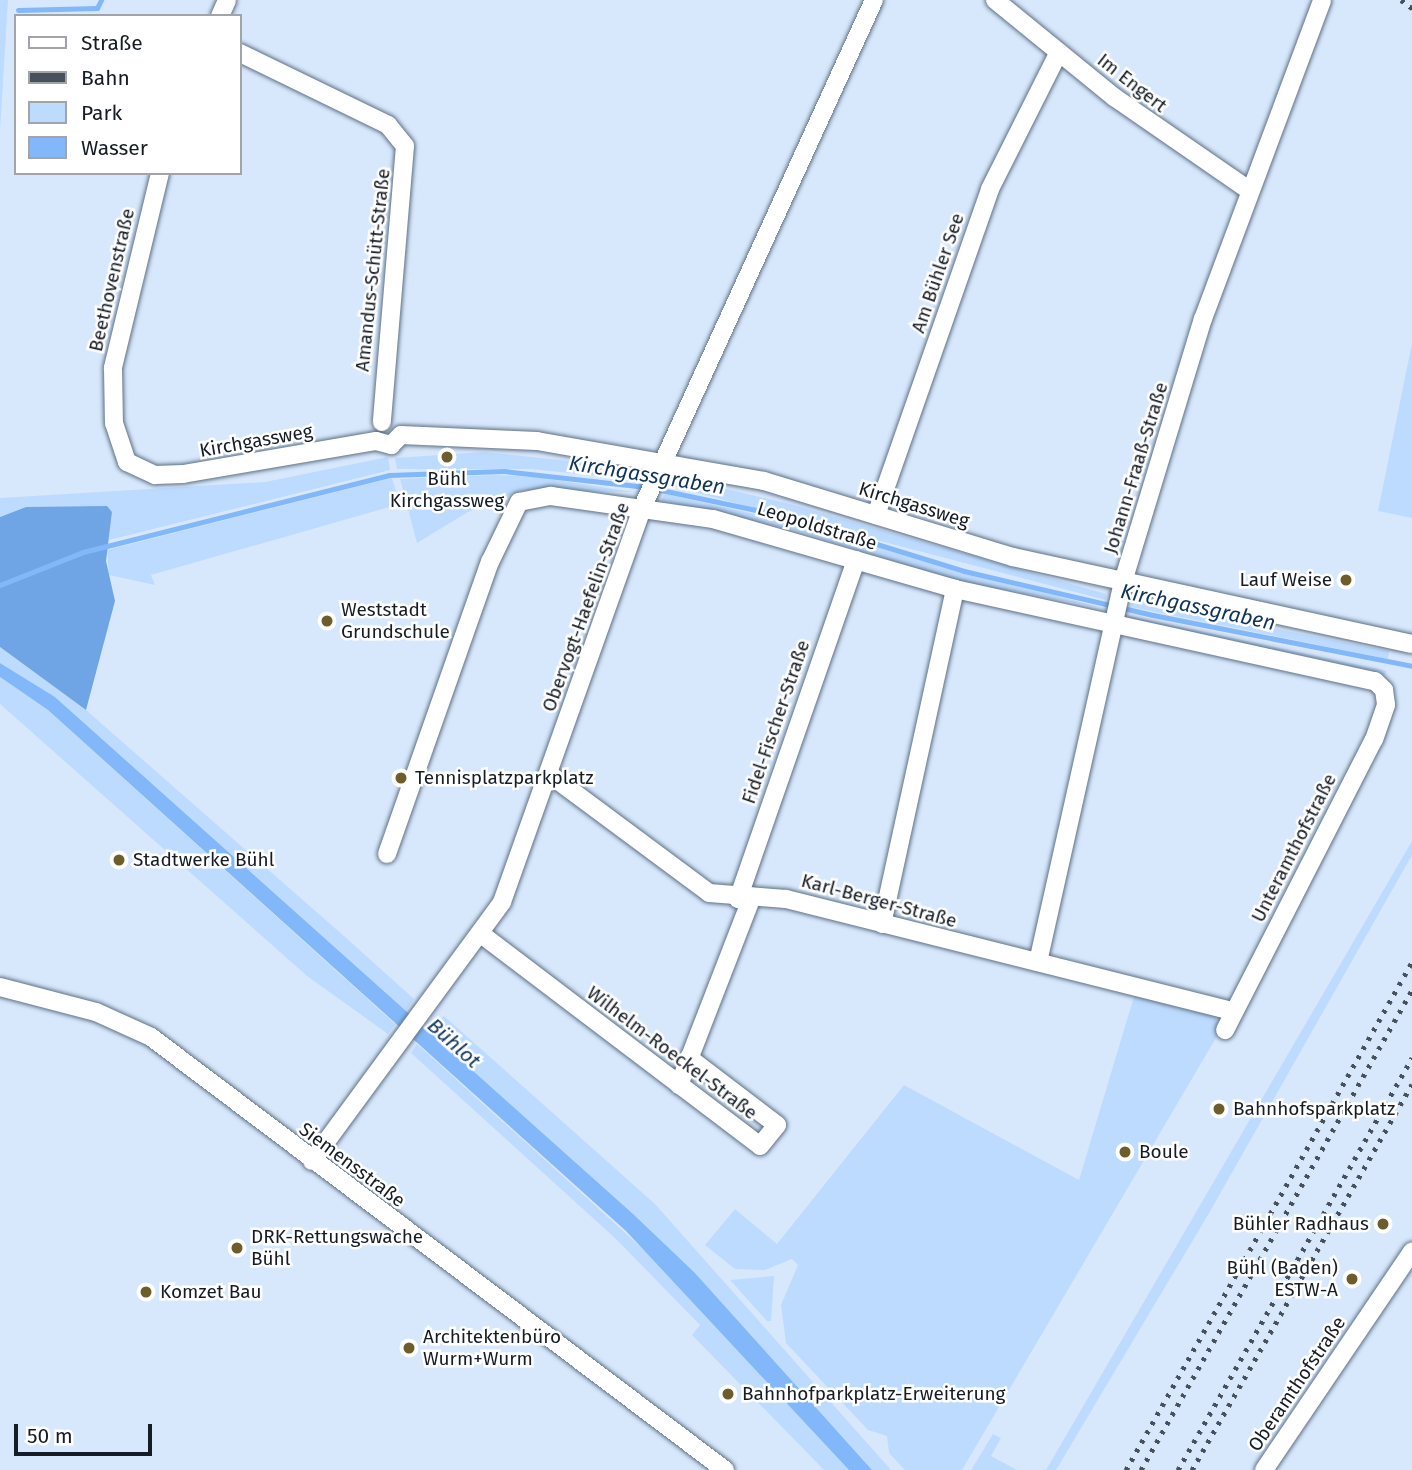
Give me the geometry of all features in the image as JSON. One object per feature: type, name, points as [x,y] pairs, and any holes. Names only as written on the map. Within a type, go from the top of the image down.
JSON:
[{"type":"street","name":"Obervogt-Haefelin-Straße","points":[[312,1161],[502,902],[645,502],[874,0]]},
{"type":"street","name":"Im Engert","points":[[995,0],[1059,52],[1249,190]]},
{"type":"street","name":"Johann-Fraaß-Straße","points":[[1038,962],[1115,624],[1120,591],[1249,190],[1322,0]]},
{"type":"street","name":"Am Bühler See","points":[[876,515],[990,189],[1059,52]]},
{"type":"street","name":"Amandus-Schütt-Straße","points":[[242,54],[388,125],[405,146],[382,422]]},
{"type":"street","name":"Beethovenstraße","points":[[141,472],[119,448],[113,368],[160,175]]},
{"type":"street","points":[[376,441],[382,422],[397,426],[401,435]]},
{"type":"street","name":"Kirchgassweg","points":[[141,472],[228,469],[376,441],[391,445],[401,435],[498,437],[661,467],[764,481],[1120,591],[1412,643]]},
{"type":"street","name":"Leopoldstraße","points":[[387,854],[511,510],[519,502],[551,496],[645,502],[750,527],[955,589],[1375,681],[1384,690]]},
{"type":"street","name":"Fidel-Fischer-Straße","points":[[679,1085],[745,898],[856,560]]},
{"type":"street","points":[[882,924],[955,589]]},
{"type":"street","name":"Unteramthofstraße","points":[[1230,1022],[1370,747],[1386,705],[1384,690]]},
{"type":"street","name":"Karl-Berger-Straße","points":[[548,774],[690,884],[745,898],[786,899],[1038,962],[1230,1022]]},
{"type":"street","name":"Wilhelm-Roeckel-Straße","points":[[481,934],[760,1146],[777,1125],[689,1058]]},
{"type":"street","name":"Siemensstraße","points":[[0,987],[134,1027],[725,1470]]},
{"type":"street","name":"Oberamthofstraße","points":[[1264,1470],[1412,1251]]},
{"type":"green space","points":[[0,0],[8,0],[0,130]]},
{"type":"green space","points":[[1412,343],[1412,518],[1378,511]]},
{"type":"green space","points":[[484,452],[568,461],[640,474],[637,480],[531,469],[397,469],[395,458]]},
{"type":"green space","points":[[388,457],[390,470],[109,540],[112,512],[26,507],[0,517],[0,498],[265,482]]},
{"type":"green space","points":[[498,475],[536,477],[633,492],[522,490],[468,512],[417,543],[400,479]]},
{"type":"green space","points":[[671,476],[794,505],[1106,594],[1106,600],[667,485]]},
{"type":"green space","points":[[392,478],[400,504],[151,575],[155,585],[109,575],[107,550]]},
{"type":"green space","points":[[665,494],[787,521],[1102,608],[958,581],[790,529],[661,501]]},
{"type":"green space","points":[[1132,601],[1389,651],[1388,659],[1131,607]]},
{"type":"green space","points":[[1129,616],[1386,671],[1385,676],[1128,621]]},
{"type":"green space","points":[[0,647],[86,710],[344,936],[414,999],[406,1011],[55,697],[0,663]]},
{"type":"green space","points":[[0,677],[48,710],[395,1024],[388,1034],[307,976],[0,704]]},
{"type":"green space","points":[[1412,841],[1412,855],[1208,1215],[1056,1470],[1046,1470]]},
{"type":"green space","points":[[1135,993],[1214,1013],[1220,1031],[962,1470],[905,1470],[889,1453],[887,1436],[868,1430],[786,1343],[781,1305],[798,1265],[792,1259],[765,1270],[735,1269],[705,1245],[735,1209],[777,1244],[904,1085],[1079,1180]]},
{"type":"green space","points":[[444,1016],[655,1204],[891,1470],[872,1470],[695,1273],[428,1031]]},
{"type":"green space","points":[[417,1044],[677,1280],[849,1470],[824,1470],[692,1335],[700,1325],[616,1239],[411,1053]]},
{"type":"green space","points":[[774,1276],[771,1321],[767,1321],[730,1280]]},
{"type":"green space","points":[[993,1434],[1001,1438],[991,1456],[1017,1470],[971,1470]]},
{"type":"shaded area","points":[[107,506],[112,512],[106,561],[115,601],[86,710],[0,647],[0,517],[26,507]]},
{"type":"water","points":[[0,663],[55,697],[633,1214],[695,1273],[872,1470],[849,1470],[626,1231],[48,710],[0,677]]},
{"type":"waterway","points":[[18,10],[97,8],[101,0]]},
{"type":"waterway","name":"Kirchgassgraben","points":[[0,585],[83,552],[389,475],[504,471],[646,487]]},
{"type":"waterway","name":"Kirchgassgraben","points":[[656,489],[789,517],[964,571],[1153,615],[1412,666]]},
{"type":"railway","points":[[1401,0],[1412,8]]},
{"type":"railway","points":[[1126,1470],[1412,962]]},
{"type":"railway","points":[[1141,1470],[1412,990]]},
{"type":"railway","points":[[1178,1470],[1412,1058]]},
{"type":"railway","points":[[1192,1470],[1412,1084]]},
{"type":"place","name":"Bühl Kirchgassweg","points":[[447,457]]},
{"type":"place","name":"Lauf Weise","points":[[1346,580]]},
{"type":"place","name":"Weststadt Grundschule","points":[[327,621]]},
{"type":"place","name":"Tennisplatzparkplatz","points":[[401,778]]},
{"type":"place","name":"Stadtwerke Bühl","points":[[119,860]]},
{"type":"place","name":"Bahnhofsparkplatz","points":[[1219,1109]]},
{"type":"place","name":"Boule","points":[[1125,1152]]},
{"type":"place","name":"Bühler Radhaus","points":[[1383,1224]]},
{"type":"place","name":"DRK-Rettungswache Bühl","points":[[237,1248]]},
{"type":"place","name":"Bühl (Baden) ESTW-A","points":[[1352,1279]]},
{"type":"place","name":"Komzet Bau","points":[[146,1292]]},
{"type":"place","name":"Architektenbüro Wurm+Wurm","points":[[409,1348]]},
{"type":"place","name":"Bahnhofparkplatz-Erweiterung","points":[[728,1394]]},
{"type":"water label","name":"Bühlot","points":[[454,1043]]}]
